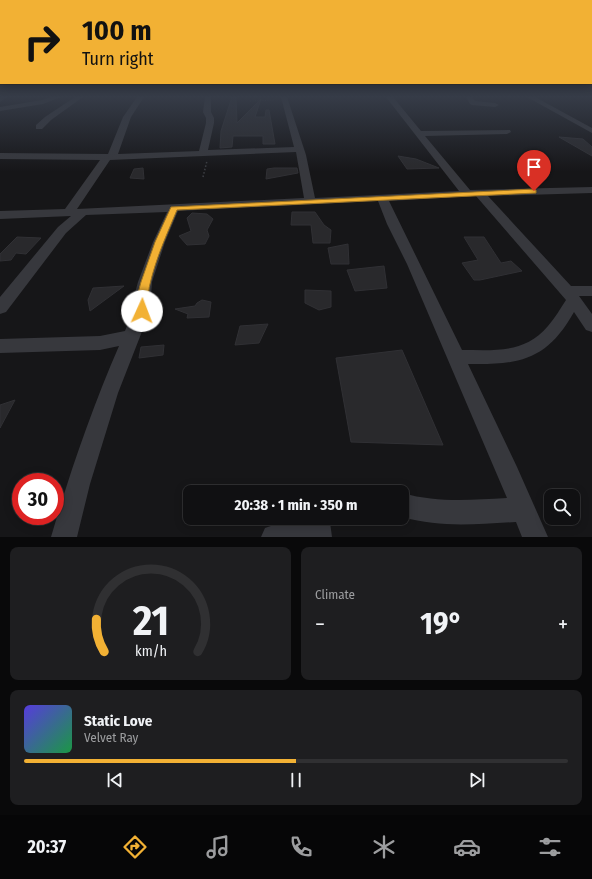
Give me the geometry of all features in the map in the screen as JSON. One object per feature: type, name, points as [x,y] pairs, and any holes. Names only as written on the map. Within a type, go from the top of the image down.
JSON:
[{"type":"street","points":[[39,127],[44,122]]},
{"type":"street","points":[[69,212],[110,157],[126,122]]},
{"type":"street","points":[[207,152],[210,122]]},
{"type":"street","points":[[292,122],[310,202]]},
{"type":"street","points":[[410,122],[473,194],[570,296],[592,326]]},
{"type":"street","points":[[576,122],[592,131]]},
{"type":"street","points":[[420,134],[507,132]]},
{"type":"street","points":[[0,156],[110,157],[299,149]]},
{"type":"street","points":[[0,215],[592,190]]},
{"type":"street","points":[[383,199],[388,213],[409,252],[535,537]]},
{"type":"street","points":[[64,537],[78,484],[104,406],[116,373],[133,335],[144,303],[143,293],[145,282],[159,242],[174,208]]},
{"type":"street","points":[[0,308],[62,230],[84,212]]},
{"type":"street","points":[[570,296],[592,292]]},
{"type":"street","points":[[455,357],[512,357],[527,352],[552,334],[570,296]]},
{"type":"street","points":[[0,346],[100,343],[114,341],[133,335]]},
{"type":"street","points":[[409,507],[424,511],[462,513],[523,509]]},
{"type":"street","points":[[274,537],[299,529],[319,525]]},
{"type":"path","points":[[203,177],[207,152]]},
{"type":"building","points":[[224,122],[271,122],[275,144],[263,144],[263,136],[233,136],[232,147],[220,148],[221,131]]},
{"type":"building","points":[[559,137],[583,139],[592,147],[592,156]]},
{"type":"building","points":[[398,156],[416,159],[439,168],[407,169]]},
{"type":"building","points":[[143,168],[144,179],[130,178],[134,169]]},
{"type":"building","points":[[297,168],[298,173],[266,179],[267,169]]},
{"type":"building","points":[[292,212],[315,212],[324,225],[331,230],[330,243],[313,243],[311,225],[291,225]]},
{"type":"building","points":[[192,213],[207,214],[213,219],[207,230],[209,236],[205,244],[187,245],[179,236],[191,231],[187,218]]},
{"type":"building","points":[[17,237],[41,238],[26,254],[16,253],[11,260],[0,261],[0,254]]},
{"type":"building","points":[[464,237],[484,237],[501,263],[511,261],[522,271],[474,280],[462,263],[478,260]]},
{"type":"building","points":[[348,244],[349,264],[331,264],[328,248]]},
{"type":"building","points":[[384,266],[387,288],[355,291],[347,270]]},
{"type":"building","points":[[124,286],[90,311],[88,300],[93,288]]},
{"type":"building","points":[[305,290],[331,291],[331,307],[319,310],[305,303]]},
{"type":"building","points":[[202,300],[211,302],[209,317],[187,318],[188,314],[175,309],[195,306]]},
{"type":"building","points":[[268,324],[259,343],[235,345],[240,326]]},
{"type":"building","points":[[164,345],[163,355],[139,358],[141,347]]},
{"type":"building","points":[[402,350],[443,445],[351,442],[336,358]]},
{"type":"building","points":[[15,400],[0,428],[0,405]]},
{"type":"route","points":[[142,311],[145,282],[159,242],[174,208],[534,191]]}]
